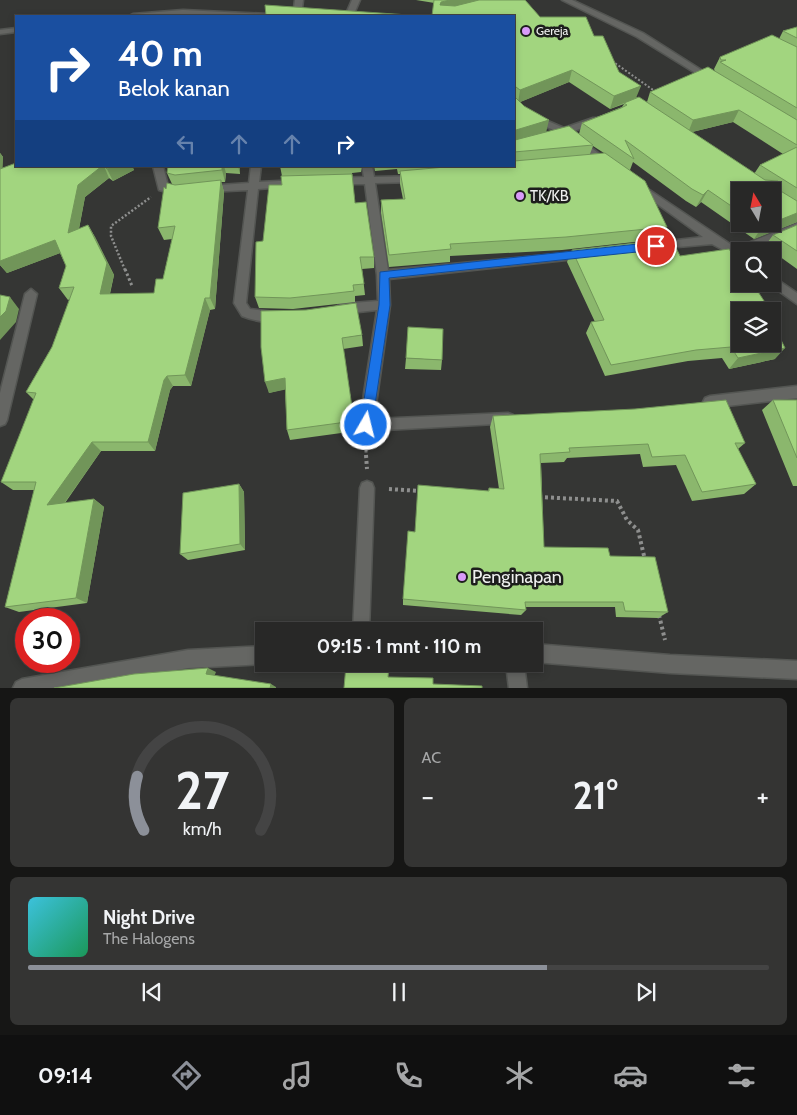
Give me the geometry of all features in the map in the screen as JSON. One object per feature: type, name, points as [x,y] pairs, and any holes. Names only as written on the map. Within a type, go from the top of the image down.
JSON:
[{"type":"street","points":[[297,15],[299,0]]},
{"type":"street","points":[[349,15],[356,0]]},
{"type":"street","points":[[566,0],[640,35],[697,75],[718,83]]},
{"type":"street","points":[[146,15],[183,12],[247,15]]},
{"type":"street","points":[[0,32],[15,30]]},
{"type":"street","points":[[515,106],[526,115],[566,132],[603,161],[714,240],[731,249]]},
{"type":"street","points":[[515,114],[526,115]]},
{"type":"street","points":[[548,137],[606,116]]},
{"type":"street","points":[[584,163],[603,161]]},
{"type":"street","points":[[158,167],[163,188],[180,192],[255,184],[410,180],[426,176]]},
{"type":"street","points":[[256,167],[255,184],[246,233],[240,303],[246,313],[267,317],[286,315]]},
{"type":"street","points":[[367,167],[383,275],[384,305],[366,425],[524,418]]},
{"type":"street","points":[[763,242],[797,227]]},
{"type":"street","points":[[646,247],[714,240]]},
{"type":"street","points":[[383,275],[598,252]]},
{"type":"street","points":[[781,287],[797,299]]},
{"type":"street","points":[[0,420],[31,294]]},
{"type":"street","points":[[326,311],[384,305]]},
{"type":"street","points":[[693,404],[797,392]]},
{"type":"street","points":[[361,622],[367,488]]},
{"type":"street","points":[[543,653],[670,664],[797,670]]},
{"type":"street","points":[[22,688],[188,659],[255,655]]},
{"type":"street","points":[[516,672],[518,688]]},
{"type":"path","points":[[611,61],[658,93]]},
{"type":"path","points":[[132,286],[111,236],[111,226],[163,188]]},
{"type":"path","points":[[366,425],[367,488],[425,491]]},
{"type":"path","points":[[531,496],[617,501],[627,520],[638,530],[647,568]]},
{"type":"path","points":[[657,606],[670,664]]},
{"type":"building","points":[[434,0],[450,0],[441,2],[440,5],[455,6],[479,0],[525,0],[540,17],[586,17],[594,36],[603,36],[619,72],[641,86],[614,96],[572,70],[520,90],[516,87],[515,88],[515,15],[432,15]]},
{"type":"building","points":[[265,5],[409,15],[266,15]]},
{"type":"building","points":[[797,27],[797,38],[783,31]]},
{"type":"building","points":[[772,35],[797,47],[797,108],[720,62],[726,60],[721,60],[720,57]]},
{"type":"building","points":[[708,67],[797,120],[797,145],[739,110],[693,120],[650,92]]},
{"type":"building","points":[[515,97],[524,106],[549,120],[516,130],[515,140]]},
{"type":"building","points":[[639,97],[765,180],[778,182],[731,182],[731,206],[708,190],[703,195],[692,189],[625,140],[634,159],[582,123],[627,105],[624,103]]},
{"type":"building","points":[[569,126],[593,145],[515,152],[515,140]]},
{"type":"building","points":[[797,147],[797,188],[760,165]]},
{"type":"building","points":[[605,153],[645,181],[667,227],[566,237],[450,244],[451,249],[389,255],[381,200],[405,199],[400,171],[446,167],[515,167],[515,161]]},
{"type":"building","points":[[15,163],[15,167],[101,167],[78,185],[68,233],[88,225],[107,263],[100,294],[154,293],[156,279],[163,279],[175,226],[158,228],[164,187],[166,189],[167,183],[175,185],[221,180],[210,298],[205,298],[185,375],[167,376],[164,380],[148,442],[92,442],[47,505],[94,499],[76,598],[5,607],[36,482],[1,482],[36,393],[26,392],[52,347],[74,287],[59,288],[66,266],[55,240],[0,261],[0,169]]},
{"type":"building","points":[[168,167],[222,167],[222,170],[175,175],[167,173]]},
{"type":"building","points":[[352,174],[355,203],[366,202],[374,257],[360,257],[364,284],[353,285],[354,291],[290,298],[255,297],[256,242],[263,241],[269,185],[282,185],[281,176]]},
{"type":"building","points":[[781,191],[797,201],[797,213],[781,219]]},
{"type":"building","points":[[797,225],[797,251],[773,235]]},
{"type":"building","points":[[672,239],[680,256],[729,249],[731,252],[731,292],[758,292],[765,302],[731,302],[731,347],[696,350],[611,365],[591,322],[604,320],[572,250]]},
{"type":"building","points":[[0,295],[10,297],[6,311],[0,317]]},
{"type":"building","points":[[356,303],[362,335],[342,338],[354,421],[287,430],[285,378],[265,382],[261,347],[261,311],[306,310]]},
{"type":"building","points":[[408,327],[443,329],[442,360],[406,358]]},
{"type":"building","points":[[781,340],[785,348],[781,349]]},
{"type":"building","points":[[734,352],[766,352],[738,358]]},
{"type":"building","points":[[726,400],[745,443],[735,443],[756,484],[702,492],[685,455],[652,457],[648,444],[569,448],[570,452],[540,454],[544,547],[608,548],[610,556],[655,557],[668,612],[625,611],[623,602],[525,602],[526,610],[403,599],[408,531],[415,532],[418,485],[489,491],[489,488],[504,489],[493,416],[635,409]]},
{"type":"building","points":[[773,400],[797,400],[797,458]]},
{"type":"building","points":[[239,484],[240,544],[180,554],[183,493]]},
{"type":"building","points":[[208,668],[206,674],[271,684],[270,688],[54,688],[134,674]]},
{"type":"building","points":[[345,672],[388,672],[388,677],[433,678],[433,684],[482,686],[482,688],[344,688]]},
{"type":"place","name":"Gereja","points":[[526,31]]},
{"type":"place","name":"TK/KB","points":[[520,196]]},
{"type":"place","name":"Penginapan","points":[[462,577]]},
{"type":"route","points":[[366,425],[384,305],[383,275],[656,246]]}]
